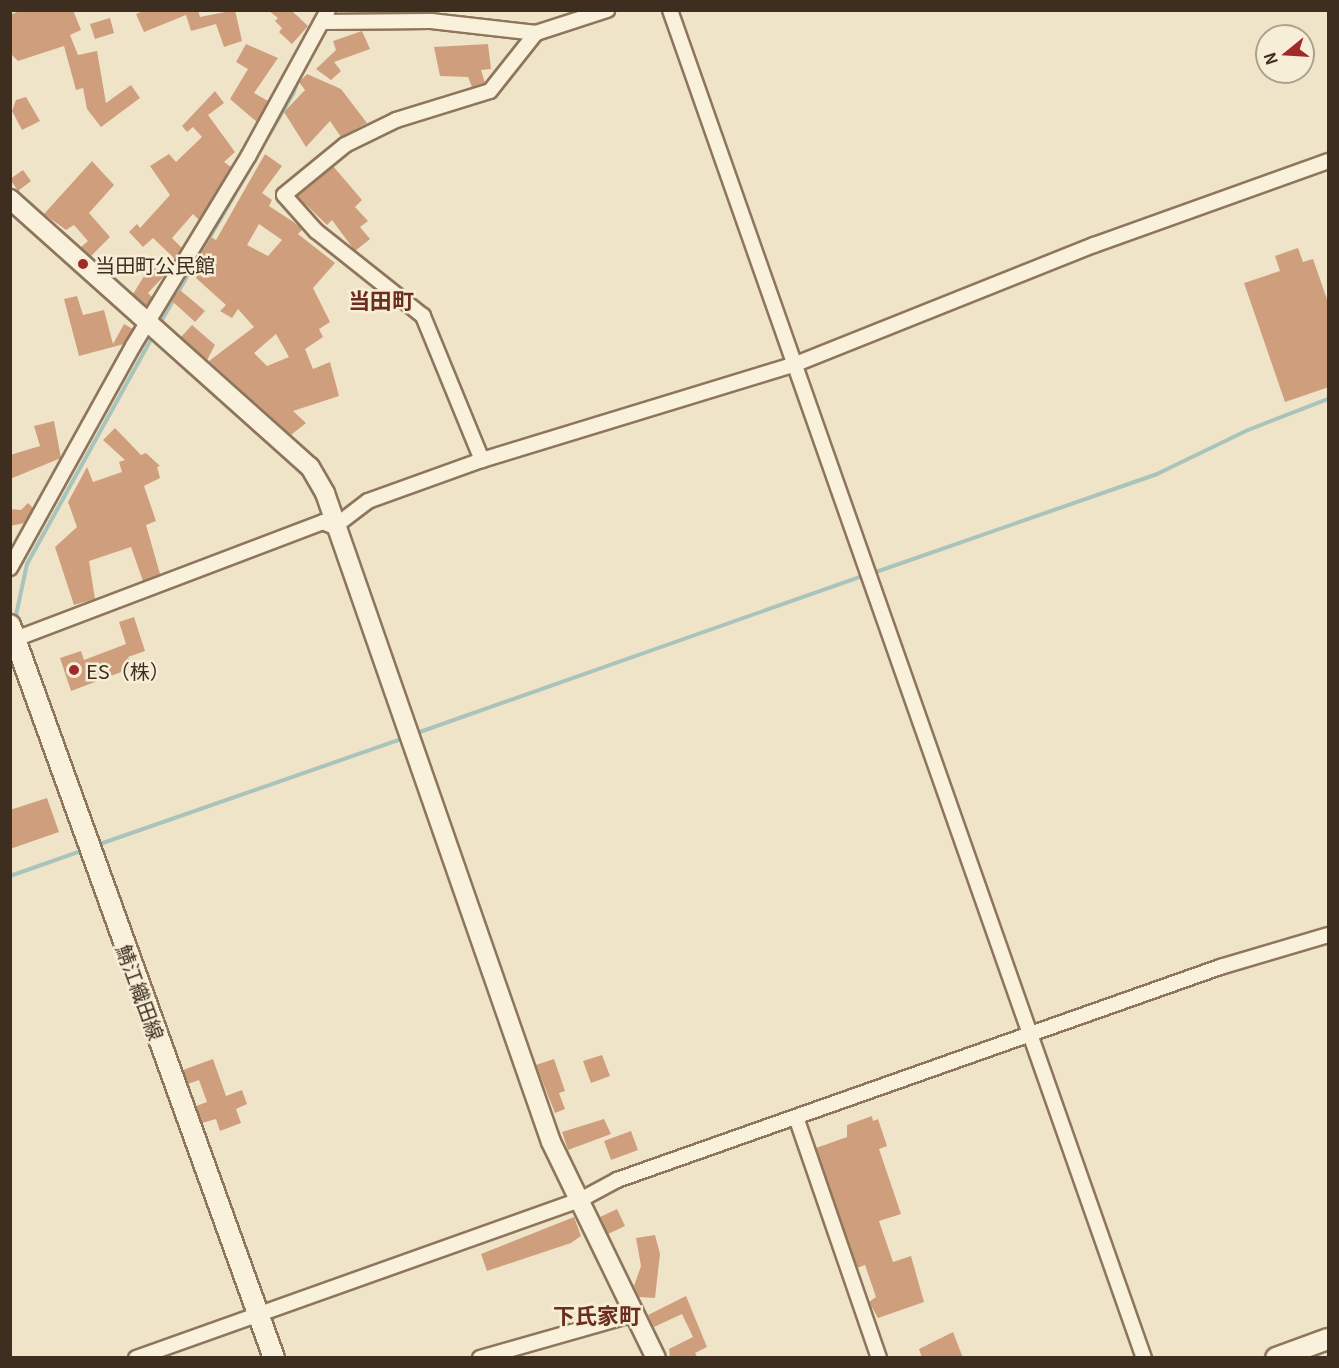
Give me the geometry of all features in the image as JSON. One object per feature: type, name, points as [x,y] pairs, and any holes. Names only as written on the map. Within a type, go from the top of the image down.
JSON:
[{"type":"main road","name":"鯖江織田線","points":[[13,636],[256,1315],[274,1358]]},
{"type":"main road","points":[[1276,1358],[1329,1339]]},
{"type":"street","points":[[10,568],[325,16],[431,21],[536,33],[607,10]]},
{"type":"street","points":[[670,10],[1144,1358]]},
{"type":"street","points":[[482,460],[423,316],[316,231],[284,195],[345,145],[396,120],[490,91],[536,33]]},
{"type":"street","points":[[334,527],[368,501],[482,460],[796,364],[1094,245],[1329,161]]},
{"type":"street","points":[[10,199],[310,467],[325,493],[334,527],[551,1142],[656,1358]]},
{"type":"street","points":[[13,636],[323,522],[334,527]]},
{"type":"street","points":[[136,1358],[578,1201],[617,1180],[1220,968],[1329,935]]},
{"type":"street","points":[[796,1117],[879,1358]]},
{"type":"street","points":[[480,1358],[634,1314]]},
{"type":"building","points":[[22,10],[73,10],[81,30],[70,35],[78,55],[97,51],[106,103],[131,85],[140,98],[101,127],[87,109],[83,88],[76,90],[64,46],[18,61],[12,55],[10,15]]},
{"type":"building","points":[[145,10],[198,10],[200,17],[235,10],[242,41],[224,47],[216,24],[191,31],[186,15],[144,32],[136,14]]},
{"type":"building","points":[[268,10],[291,10],[308,26],[292,44],[279,32],[282,28],[275,21],[278,18]]},
{"type":"building","points":[[110,18],[114,33],[95,39],[90,24]]},
{"type":"building","points":[[362,31],[370,49],[334,62],[341,71],[331,80],[316,69],[336,50],[333,41]]},
{"type":"building","points":[[246,44],[278,58],[254,93],[268,101],[257,122],[230,99],[248,69],[236,62]]},
{"type":"building","points":[[488,44],[491,69],[481,70],[485,83],[472,87],[468,77],[440,76],[434,47]]},
{"type":"building","points":[[307,74],[341,89],[367,123],[341,137],[330,121],[306,147],[284,112],[305,90],[299,82]]},
{"type":"building","points":[[215,91],[224,103],[208,115],[235,152],[224,162],[231,167],[199,220],[193,214],[172,238],[182,248],[175,259],[153,238],[143,247],[129,232],[137,224],[140,228],[170,195],[150,166],[169,154],[176,162],[202,137],[193,127],[187,132],[182,126]]},
{"type":"building","points":[[26,97],[40,121],[22,130],[12,111],[16,100]]},
{"type":"building","points":[[265,154],[282,166],[262,193],[272,200],[269,206],[303,229],[298,234],[335,263],[313,288],[330,322],[319,329],[323,337],[305,349],[313,369],[330,362],[339,396],[293,411],[306,423],[291,435],[209,361],[254,327],[238,309],[232,318],[220,311],[226,305],[196,278],[206,260],[200,256],[211,237],[216,240]],"holes":[[[259,224],[282,240],[268,256],[247,245]],[[276,334],[289,357],[267,366],[254,353]]]},
{"type":"building","points":[[92,161],[114,185],[89,213],[110,237],[91,256],[81,247],[88,241],[74,225],[66,230],[44,214]]},
{"type":"building","points":[[333,166],[362,200],[355,207],[368,221],[360,227],[370,239],[355,251],[332,220],[327,225],[297,196]]},
{"type":"building","points":[[23,170],[31,181],[18,191],[10,179]]},
{"type":"building","points":[[1298,248],[1303,262],[1313,259],[1329,305],[1329,387],[1285,402],[1244,283],[1280,271],[1275,256]]},
{"type":"building","points":[[151,265],[164,276],[148,293],[152,297],[147,306],[133,294]]},
{"type":"building","points":[[180,290],[205,311],[195,322],[171,300]]},
{"type":"building","points":[[77,296],[83,315],[104,310],[113,344],[124,324],[133,329],[124,344],[79,356],[64,299]]},
{"type":"building","points":[[192,325],[215,345],[207,360],[181,337]]},
{"type":"building","points":[[54,421],[61,458],[10,479],[10,455],[40,446],[34,426]]},
{"type":"building","points":[[115,428],[141,455],[146,453],[160,466],[157,467],[160,478],[144,486],[156,521],[146,525],[160,574],[143,581],[131,547],[89,561],[95,599],[74,605],[55,547],[77,527],[68,502],[87,467],[93,482],[122,472],[119,462],[125,460],[103,440]]},
{"type":"building","points":[[28,503],[33,508],[25,523],[10,526],[10,509],[21,510]]},
{"type":"building","points":[[134,617],[145,651],[128,657],[132,668],[71,691],[60,658],[81,651],[84,660],[126,644],[119,622]]},
{"type":"building","points":[[47,798],[59,832],[10,849],[10,810]]},
{"type":"building","points":[[602,1055],[610,1076],[591,1083],[583,1061]]},
{"type":"building","points":[[213,1059],[226,1096],[242,1090],[247,1104],[236,1109],[241,1123],[220,1131],[216,1119],[202,1123],[196,1106],[207,1102],[199,1080],[188,1084],[183,1070]]},
{"type":"building","points":[[554,1059],[565,1091],[559,1093],[565,1109],[555,1113],[536,1065]]},
{"type":"building","points":[[872,1116],[873,1121],[878,1119],[887,1146],[879,1149],[901,1214],[879,1221],[893,1262],[911,1256],[924,1302],[878,1318],[869,1302],[876,1297],[865,1265],[857,1268],[816,1148],[847,1137],[847,1125]]},
{"type":"building","points":[[604,1119],[611,1134],[568,1150],[562,1132]]},
{"type":"building","points":[[631,1131],[638,1150],[611,1160],[604,1141]]},
{"type":"building","points":[[617,1209],[625,1226],[608,1234],[600,1217]]},
{"type":"building","points":[[574,1217],[581,1236],[571,1243],[487,1271],[481,1254]]},
{"type":"building","points":[[655,1235],[660,1254],[655,1298],[639,1297],[634,1286],[641,1266],[636,1238]]},
{"type":"building","points":[[686,1296],[707,1347],[695,1353],[698,1358],[670,1358],[669,1349],[693,1337],[682,1314],[654,1327],[648,1315]]},
{"type":"building","points":[[953,1332],[963,1358],[922,1358],[919,1349]]},
{"type":"waterway","points":[[317,44],[329,24]]},
{"type":"waterway","points":[[159,325],[293,94],[301,71]]},
{"type":"waterway","points":[[15,620],[27,564],[154,334]]},
{"type":"waterway","points":[[873,573],[1157,474],[1248,430],[1328,399]]},
{"type":"waterway","points":[[414,734],[866,575]]},
{"type":"waterway","points":[[97,845],[404,738]]},
{"type":"waterway","points":[[10,876],[84,850]]},
{"type":"place","name":"当田町公民館","points":[[83,264]]},
{"type":"place","name":"ES（株）","points":[[74,670]]},
{"type":"district","name":"当田町","points":[[381,300]]},
{"type":"district","name":"下氏家町","points":[[597,1315]]}]
